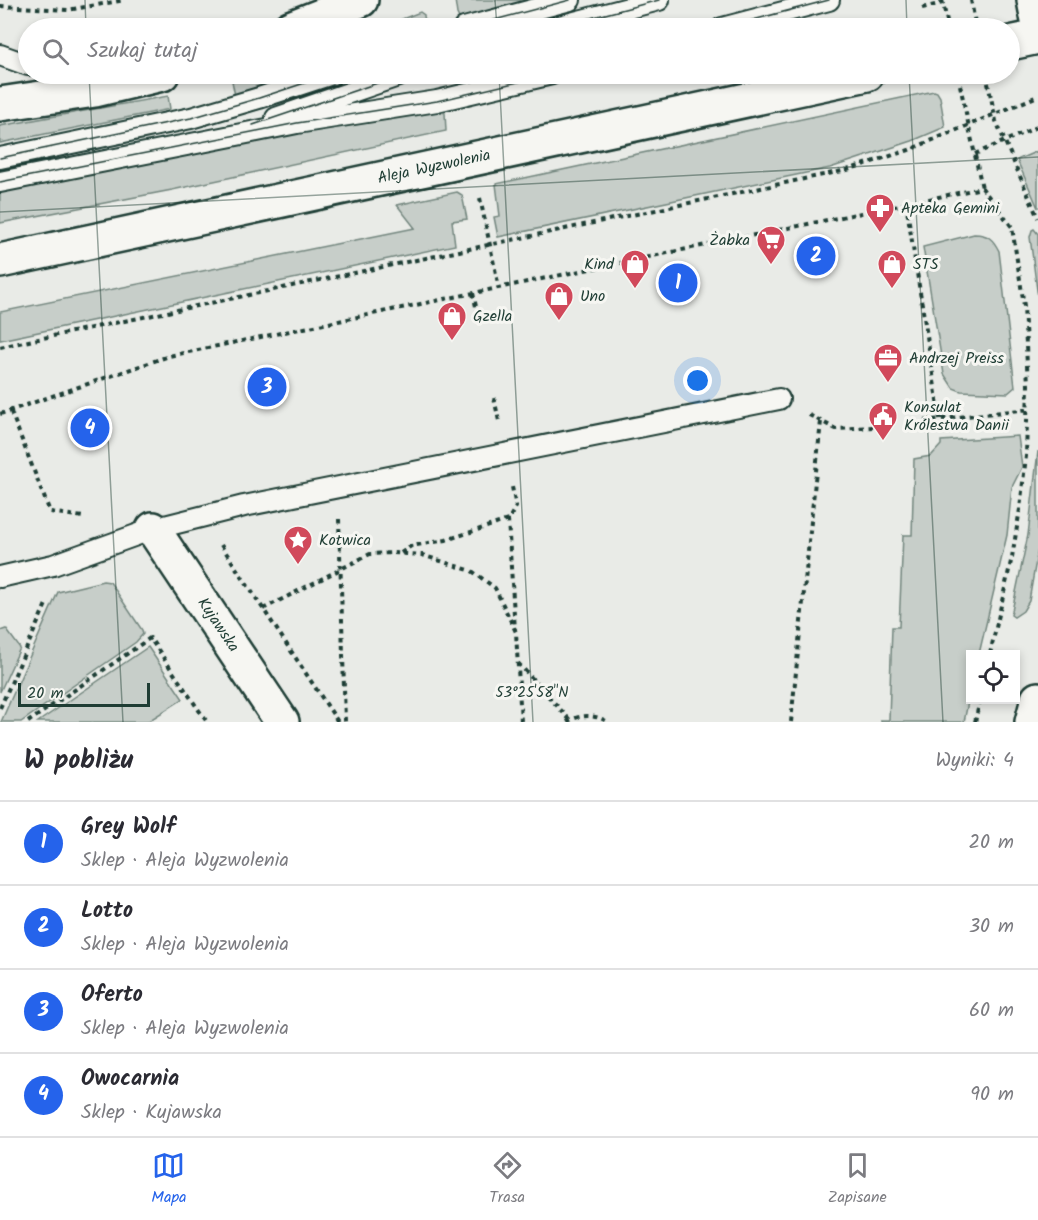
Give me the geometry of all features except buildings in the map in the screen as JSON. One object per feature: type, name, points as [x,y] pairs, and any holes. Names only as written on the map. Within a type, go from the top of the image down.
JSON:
[{"type":"street","points":[[1034,0],[1038,21]]},
{"type":"street","points":[[315,18],[356,2]]},
{"type":"street","points":[[1020,41],[1038,37]]},
{"type":"street","points":[[0,104],[120,84]]},
{"type":"street","name":"Aleja Wyzwolenia","points":[[0,261],[821,84]]},
{"type":"street","name":"Kujawska","points":[[153,529],[282,722]]},
{"type":"street","points":[[1032,722],[1038,699]]},
{"type":"lane","points":[[502,18],[570,0]]},
{"type":"lane","points":[[590,18],[659,0]]},
{"type":"lane","points":[[760,18],[829,0]]},
{"type":"lane","points":[[0,55],[18,61]]},
{"type":"lane","points":[[78,84],[95,90]]},
{"type":"lane","points":[[0,158],[191,118],[303,84]]},
{"type":"lane","points":[[170,149],[231,133],[375,84]]},
{"type":"lane","points":[[0,182],[332,117],[437,101],[509,84]]},
{"type":"lane","points":[[0,577],[52,566],[153,529],[201,516],[779,399]]},
{"type":"path","points":[[0,6],[68,10],[125,0]]},
{"type":"path","points":[[971,0],[975,18]]},
{"type":"path","points":[[922,8],[942,2],[946,18]]},
{"type":"path","points":[[988,84],[994,114],[1004,141],[1038,218]]},
{"type":"path","points":[[960,85],[982,188],[1012,227],[1021,276],[1025,326],[1028,409],[1025,464],[1015,543],[991,650]]},
{"type":"path","points":[[0,347],[847,170],[909,150],[1038,96]]},
{"type":"path","points":[[974,154],[1037,127]]},
{"type":"path","points":[[477,187],[499,288]]},
{"type":"path","points":[[0,414],[169,356],[982,188]]},
{"type":"path","points":[[906,203],[940,419]]},
{"type":"path","points":[[473,293],[477,316]]},
{"type":"path","points":[[779,399],[836,429],[873,427]]},
{"type":"path","points":[[924,420],[1028,409]]},
{"type":"path","points":[[11,412],[50,512],[85,518]]},
{"type":"path","points":[[791,722],[821,421]]},
{"type":"path","points":[[506,454],[516,507],[508,520],[522,722]]},
{"type":"path","points":[[338,487],[345,722]]},
{"type":"path","points":[[201,516],[338,722]]},
{"type":"path","points":[[399,554],[411,546],[446,540],[508,520]]},
{"type":"path","points":[[263,609],[370,554],[422,555],[472,571],[495,588],[516,633]]},
{"type":"path","points":[[0,708],[51,593]]},
{"type":"path","points":[[28,722],[150,638],[207,722]]},
{"type":"path","points":[[518,663],[569,721],[581,716],[592,716],[608,722]]},
{"type":"path","points":[[975,722],[979,704]]},
{"type":"shaded area","points":[[455,0],[531,0],[467,18],[459,18]]},
{"type":"shaded area","points":[[420,12],[424,15],[424,18],[405,18]]},
{"type":"shaded area","points":[[233,84],[272,84],[235,96]]},
{"type":"shaded area","points":[[934,91],[940,97],[945,127],[912,141],[830,168],[498,237],[494,217],[500,216],[496,184]]},
{"type":"shaded area","points":[[168,96],[170,109],[0,143],[0,126]]},
{"type":"shaded area","points":[[436,110],[445,113],[446,131],[172,190],[0,223],[0,192],[289,135]]},
{"type":"shaded area","points":[[1038,151],[1038,208],[1017,160]]},
{"type":"shaded area","points":[[457,192],[462,195],[467,219],[452,221],[455,245],[0,340],[0,312],[415,228],[397,205]]},
{"type":"shaded area","points":[[1034,229],[1038,234],[1038,298],[1030,237]]},
{"type":"shaded area","points":[[974,234],[990,238],[999,251],[1015,387],[1008,393],[961,391],[953,388],[944,374],[923,247]]},
{"type":"shaded area","points":[[1018,436],[1022,467],[1012,487],[1007,535],[980,650],[966,650],[968,704],[964,722],[881,722],[881,720],[889,720],[892,627],[899,627],[903,535],[912,535],[914,459],[931,456],[941,445],[941,441]]},
{"type":"shaded area","points":[[1038,451],[1038,549],[1029,601],[1023,611],[1014,617],[1011,615],[1028,535]]},
{"type":"shaded area","points":[[103,581],[110,582],[143,634],[136,642],[21,722],[1,722],[58,592]]},
{"type":"shaded area","points":[[6,629],[20,648],[0,692],[0,631]]},
{"type":"shaded area","points":[[148,647],[183,699],[147,722],[38,722]]},
{"type":"tram line","points":[[502,18],[570,0]]},
{"type":"tram line","points":[[590,18],[659,0]]},
{"type":"tram line","points":[[760,18],[829,0]]},
{"type":"tram line","points":[[0,158],[191,118],[302,84]]},
{"type":"tram line","points":[[253,125],[374,84]]},
{"type":"tram line","points":[[0,182],[297,123],[437,101],[509,84]]},
{"type":"place","name":"Apteka Gemini","points":[[880,234]]},
{"type":"place","name":"Lotto","points":[[816,256]]},
{"type":"place","name":"Żabka","points":[[771,266]]},
{"type":"place","name":"Grey Wolf","points":[[678,283]]},
{"type":"place","name":"Kind","points":[[635,290]]},
{"type":"place","name":"STS","points":[[892,290]]},
{"type":"place","name":"Uno","points":[[559,322]]},
{"type":"place","name":"Gzella","points":[[452,342]]},
{"type":"place","name":"Andrzej Preiss","points":[[888,384]]},
{"type":"place","name":"Oferto","points":[[267,387]]},
{"type":"place","name":"Owocarnia","points":[[90,428]]},
{"type":"place","name":"Konsulat Królestwa Danii","points":[[883,442]]},
{"type":"place","name":"Kotwica","points":[[298,566]]}]
